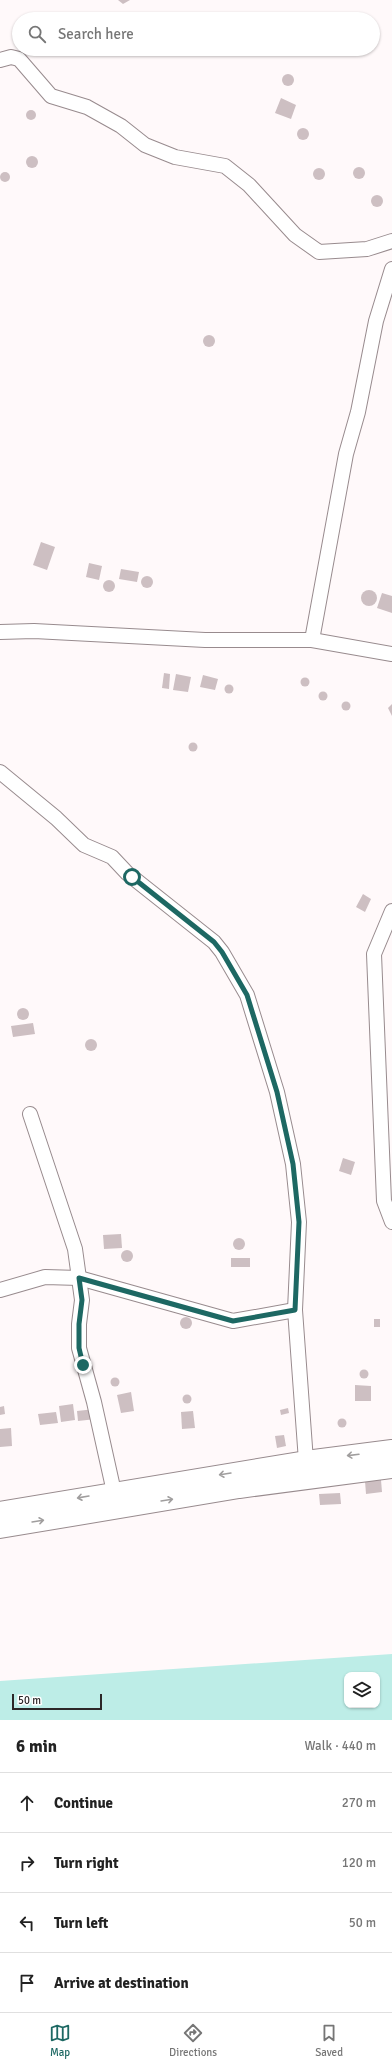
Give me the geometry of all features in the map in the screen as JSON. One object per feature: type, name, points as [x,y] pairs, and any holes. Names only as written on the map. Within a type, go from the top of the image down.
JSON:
[{"type":"main road","points":[[0,1528],[238,1488],[392,1450]]},
{"type":"main road","points":[[0,1512],[114,1492],[309,1470],[392,1468]]},
{"type":"street","points":[[0,60],[11,57],[20,59],[51,96],[88,108],[121,126],[145,145],[175,157],[225,166],[248,185],[295,235],[319,252],[367,249],[392,241]]},
{"type":"street","points":[[312,640],[346,454],[358,412],[376,321],[392,269]]},
{"type":"street","points":[[0,632],[34,631],[206,640],[312,640],[392,654]]},
{"type":"street","points":[[0,772],[56,818],[84,845],[112,857],[126,873],[214,942],[222,952],[247,995],[277,1092],[293,1164],[299,1222],[295,1310],[309,1470]]},
{"type":"street","points":[[392,911],[374,954],[384,1201],[392,1222]]},
{"type":"street","points":[[30,1114],[75,1249],[82,1300],[79,1324],[79,1348],[94,1402],[114,1492]]},
{"type":"street","points":[[0,1290],[45,1277],[79,1278],[233,1321],[295,1310]]},
{"type":"water","points":[[392,1654],[392,1720],[0,1720],[0,1681]]},
{"type":"building","points":[[118,0],[130,0],[123,4]]},
{"type":"building","points":[[290,74],[293,75],[293,85],[286,86],[283,85],[282,78],[283,75]]},
{"type":"building","points":[[281,98],[296,105],[291,119],[275,113]]},
{"type":"building","points":[[29,110],[33,110],[36,115],[33,120],[29,120],[26,117],[26,113]]},
{"type":"building","points":[[305,128],[308,129],[308,139],[301,140],[298,139],[297,132],[298,129]]},
{"type":"building","points":[[32,156],[36,158],[38,162],[36,166],[32,168],[28,166],[26,162],[28,158]]},
{"type":"building","points":[[357,167],[361,167],[365,173],[361,179],[357,179],[353,175],[353,171]]},
{"type":"building","points":[[321,168],[324,169],[324,179],[317,180],[314,179],[313,172],[314,169]]},
{"type":"building","points":[[3,172],[7,172],[10,177],[7,182],[3,182],[0,179],[0,175]]},
{"type":"building","points":[[379,195],[382,196],[382,206],[375,207],[372,206],[371,199],[372,196]]},
{"type":"building","points":[[209,335],[213,337],[215,341],[213,345],[209,347],[205,345],[203,341],[205,337]]},
{"type":"building","points":[[41,542],[55,547],[47,570],[33,565]]},
{"type":"building","points":[[89,563],[102,566],[99,580],[86,577]]},
{"type":"building","points":[[121,569],[139,572],[137,582],[119,579]]},
{"type":"building","points":[[147,576],[151,578],[153,582],[151,586],[147,588],[143,586],[141,582],[143,578]]},
{"type":"building","points":[[109,580],[113,582],[115,586],[113,590],[109,592],[105,590],[103,586],[105,582]]},
{"type":"building","points":[[369,590],[375,592],[377,598],[375,604],[369,606],[363,604],[361,598],[363,592]]},
{"type":"building","points":[[382,593],[392,596],[392,613],[377,608]]},
{"type":"building","points":[[164,673],[170,674],[169,689],[162,688]]},
{"type":"building","points":[[176,674],[191,677],[188,692],[173,690]]},
{"type":"building","points":[[203,675],[218,679],[215,690],[200,687]]},
{"type":"building","points":[[305,677],[310,682],[305,687],[300,682]]},
{"type":"building","points":[[229,684],[234,689],[229,694],[224,689]]},
{"type":"building","points":[[323,691],[328,696],[323,701],[318,696]]},
{"type":"building","points":[[346,701],[351,706],[346,711],[341,706]]},
{"type":"building","points":[[392,704],[392,716],[388,708]]},
{"type":"building","points":[[193,742],[198,747],[193,752],[188,747]]},
{"type":"building","points":[[363,894],[371,899],[365,912],[356,907]]},
{"type":"building","points":[[23,1008],[27,1010],[29,1014],[27,1018],[23,1020],[19,1018],[17,1014],[19,1010]]},
{"type":"building","points":[[33,1023],[35,1034],[13,1037],[11,1026]]},
{"type":"building","points":[[91,1039],[95,1041],[97,1045],[95,1049],[91,1051],[87,1049],[85,1045],[87,1041]]},
{"type":"building","points":[[343,1158],[355,1162],[351,1175],[339,1171]]},
{"type":"building","points":[[121,1234],[122,1248],[104,1249],[103,1235]]},
{"type":"building","points":[[239,1238],[243,1240],[245,1244],[243,1248],[239,1250],[235,1248],[233,1244],[235,1240]]},
{"type":"building","points":[[127,1250],[131,1252],[133,1256],[131,1260],[127,1262],[123,1260],[121,1256],[123,1252]]},
{"type":"building","points":[[231,1258],[250,1258],[250,1267],[231,1267]]},
{"type":"building","points":[[186,1317],[190,1319],[192,1323],[190,1327],[186,1329],[182,1327],[180,1323],[182,1319]]},
{"type":"building","points":[[374,1319],[380,1319],[380,1327],[374,1327]]},
{"type":"building","points":[[364,1369],[369,1374],[364,1379],[359,1374]]},
{"type":"building","points":[[115,1377],[120,1382],[115,1387],[110,1382]]},
{"type":"building","points":[[355,1385],[371,1386],[371,1401],[355,1401]]},
{"type":"building","points":[[131,1392],[134,1411],[121,1413],[117,1395]]},
{"type":"building","points":[[187,1394],[192,1399],[187,1404],[182,1399]]},
{"type":"building","points":[[73,1404],[75,1420],[61,1422],[59,1406]]},
{"type":"building","points":[[4,1406],[5,1414],[0,1415],[0,1407]]},
{"type":"building","points":[[288,1408],[289,1413],[281,1415],[280,1410]]},
{"type":"building","points":[[95,1409],[96,1419],[78,1421],[77,1411]]},
{"type":"building","points":[[193,1411],[195,1428],[182,1429],[181,1412]]},
{"type":"building","points":[[56,1412],[58,1423],[40,1425],[38,1414]]},
{"type":"building","points":[[342,1418],[347,1423],[342,1428],[337,1423]]},
{"type":"building","points":[[11,1428],[12,1446],[0,1447],[0,1429]]},
{"type":"building","points":[[284,1435],[286,1446],[277,1448],[275,1436]]},
{"type":"building","points":[[381,1480],[382,1492],[366,1494],[365,1481]]},
{"type":"building","points":[[340,1493],[341,1504],[320,1505],[319,1494]]},
{"type":"route","points":[[83,1365],[79,1348],[79,1324],[82,1300],[79,1278],[233,1321],[295,1310],[299,1222],[293,1164],[277,1092],[247,995],[222,952],[214,942],[157,895],[132,877]]}]
